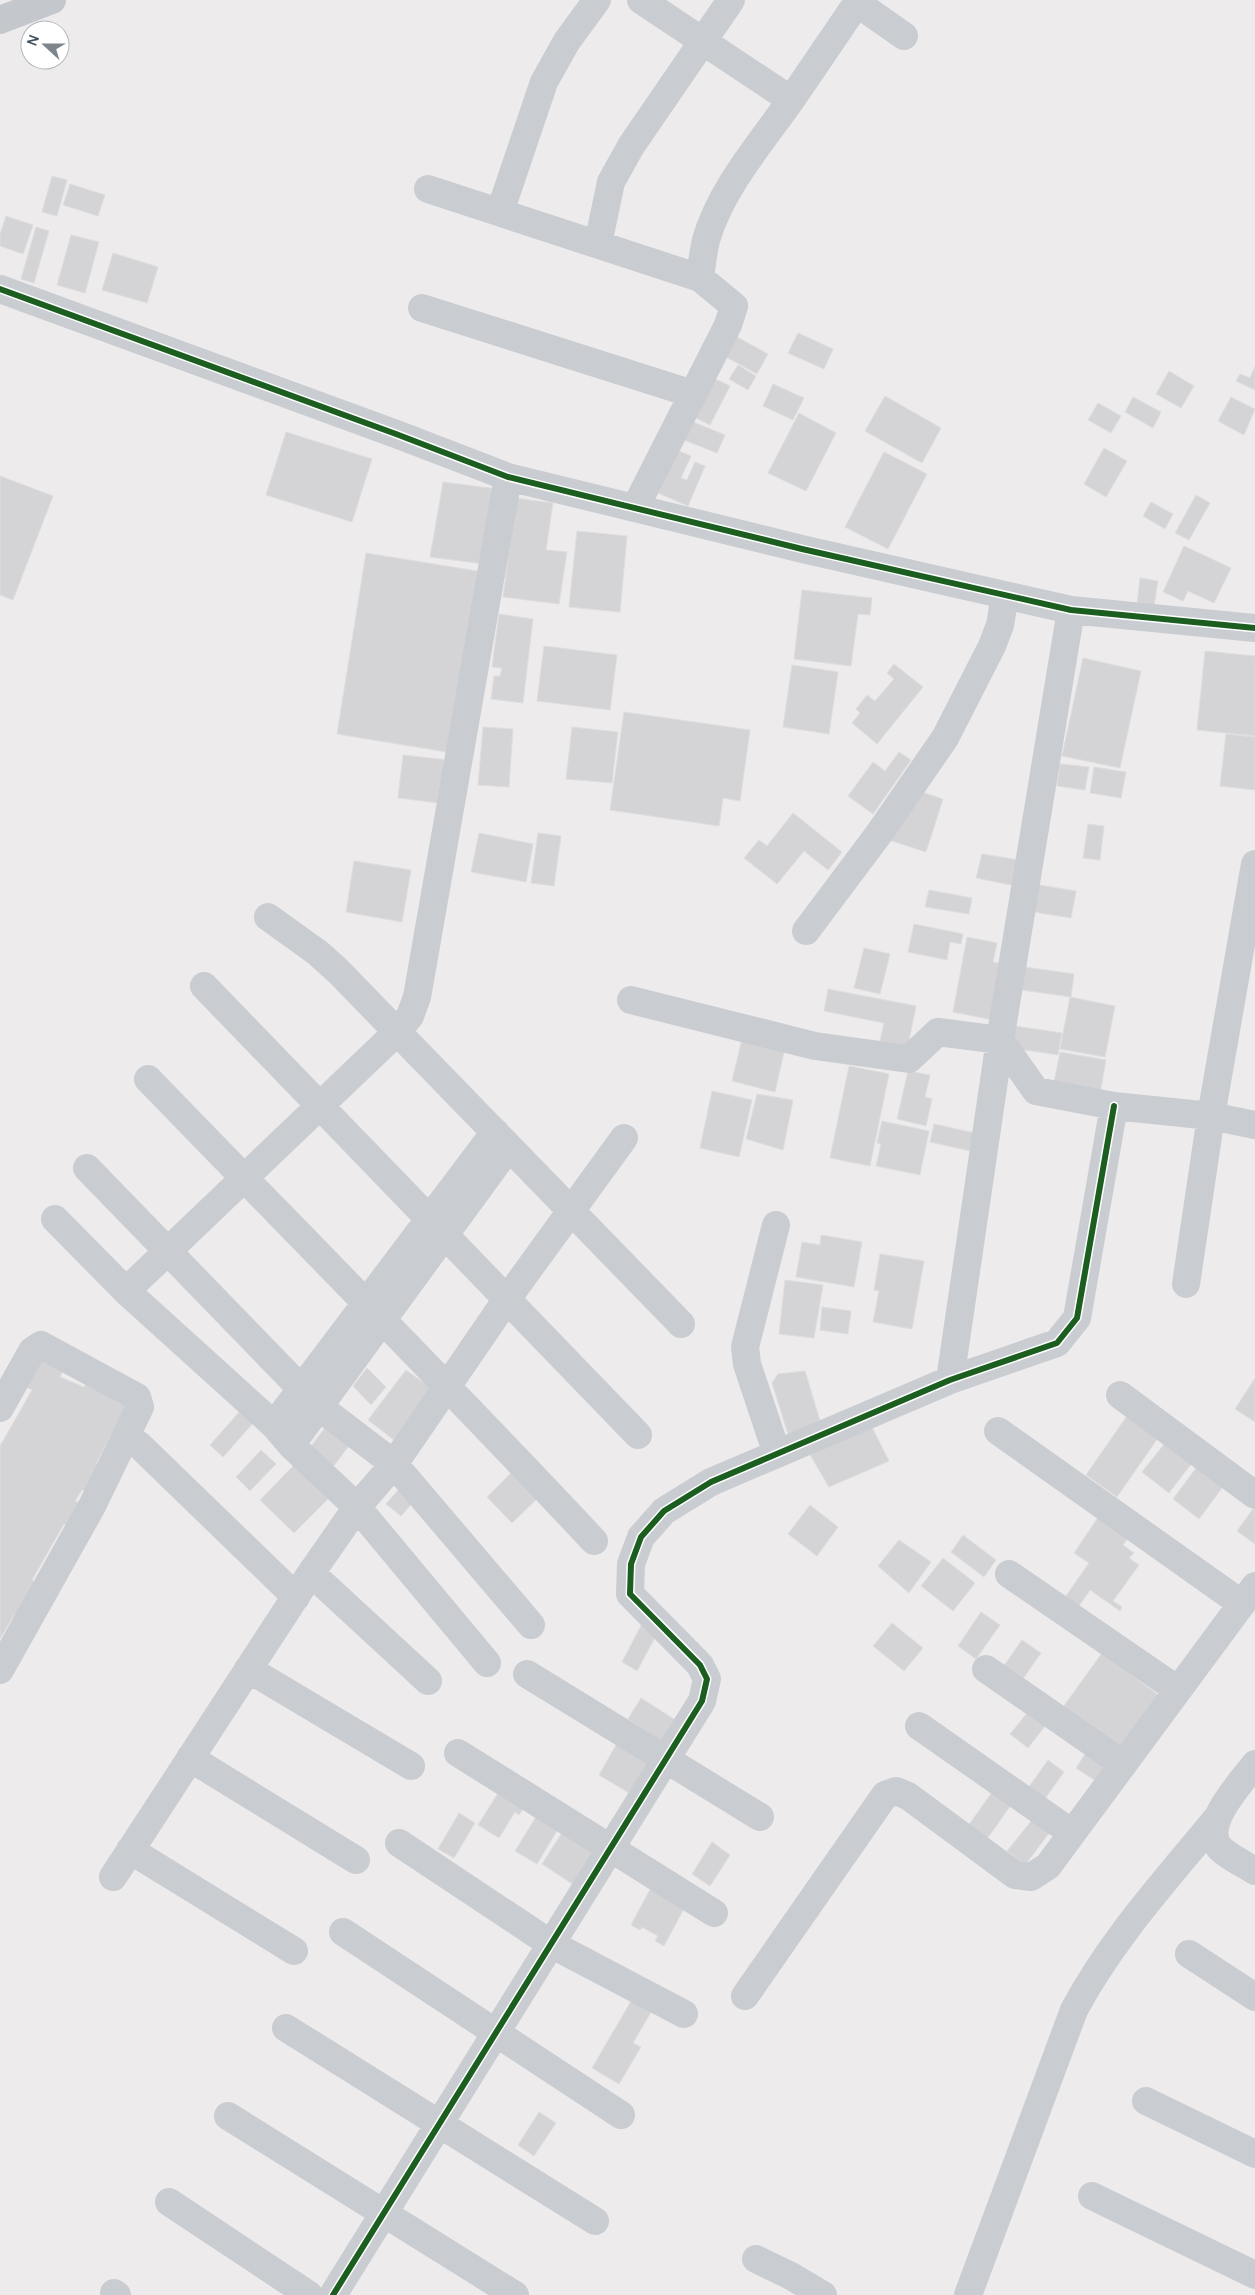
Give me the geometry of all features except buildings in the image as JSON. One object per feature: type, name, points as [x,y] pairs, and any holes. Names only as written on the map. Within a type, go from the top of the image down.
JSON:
[{"type":"main road","points":[[0,20],[52,0]]},
{"type":"street","points":[[500,212],[544,82],[567,41],[597,0]]},
{"type":"street","points":[[640,0],[791,100]]},
{"type":"street","points":[[598,244],[611,182],[630,146],[731,0]]},
{"type":"street","points":[[700,278],[706,240],[716,214],[734,183],[791,100],[855,1],[904,36]]},
{"type":"street","points":[[428,189],[700,278],[720,292],[734,306],[728,325],[635,508]]},
{"type":"street","points":[[0,289],[508,477],[1071,610],[1255,628]]},
{"type":"street","points":[[422,308],[693,394]]},
{"type":"street","points":[[126,1291],[397,1032],[410,1016],[417,997],[508,477]]},
{"type":"street","points":[[806,931],[878,835],[946,738],[992,646],[1000,624],[1005,595]]},
{"type":"street","points":[[950,1380],[1000,1040],[1071,610]]},
{"type":"street","points":[[1186,1284],[1211,1116],[1255,864]]},
{"type":"street","points":[[268,917],[318,953],[681,1324]]},
{"type":"street","points":[[204,986],[638,1435]]},
{"type":"street","points":[[631,1000],[815,1046],[909,1060],[938,1032],[1000,1040],[1036,1091],[1114,1106],[1211,1116],[1255,1125]]},
{"type":"street","points":[[148,1079],[374,1313],[448,1385],[594,1541]]},
{"type":"street","points":[[333,2295],[702,1701],[707,1679],[700,1665],[630,1594],[631,1564],[641,1537],[664,1511],[711,1482],[950,1380],[1057,1343],[1077,1318],[1114,1106]]},
{"type":"street","points":[[113,1877],[311,1573],[357,1507],[394,1464],[507,1299],[624,1138]]},
{"type":"street","points":[[283,1435],[502,1140]]},
{"type":"street","points":[[87,1168],[310,1397],[394,1464],[531,1625]]},
{"type":"street","points":[[55,1219],[126,1291],[283,1435],[357,1507],[487,1663]]},
{"type":"street","points":[[776,1225],[744,1347],[747,1364],[777,1454]]},
{"type":"street","points":[[0,1408],[32,1351],[41,1345],[137,1397],[140,1407],[92,1506],[0,1670]]},
{"type":"street","points":[[1120,1395],[1255,1496]]},
{"type":"street","points":[[745,1996],[885,1794],[896,1791],[908,1796],[1015,1875],[1032,1877],[1048,1866],[1248,1595],[998,1431]]},
{"type":"street","points":[[139,1444],[296,1597]]},
{"type":"street","points":[[311,1573],[428,1681]]},
{"type":"street","points":[[1009,1574],[1178,1690]]},
{"type":"street","points":[[986,1669],[1123,1764]]},
{"type":"street","points":[[248,1670],[411,1766]]},
{"type":"street","points":[[527,1674],[760,1817]]},
{"type":"street","points":[[919,1726],[1072,1833]]},
{"type":"street","points":[[458,1753],[714,1913]]},
{"type":"street","points":[[190,1758],[356,1860]]},
{"type":"street","points":[[968,2295],[1074,2010],[1087,1985],[1125,1932],[1216,1819],[1255,1764]]},
{"type":"street","points":[[1216,1819],[1213,1833],[1219,1848],[1255,1870]]},
{"type":"street","points":[[399,1843],[551,1944],[684,2014]]},
{"type":"street","points":[[130,1850],[294,1951]]},
{"type":"street","points":[[343,1932],[621,2115]]},
{"type":"street","points":[[1190,1954],[1255,1997]]},
{"type":"street","points":[[286,2028],[439,2125],[595,2220]]},
{"type":"street","points":[[1146,2102],[1255,2154]]},
{"type":"street","points":[[228,2116],[383,2215],[515,2295]]},
{"type":"street","points":[[1092,2196],[1255,2275]]},
{"type":"street","points":[[169,2202],[309,2295]]},
{"type":"street","points":[[756,2259],[791,2276],[823,2295]]},
{"type":"cycle path","points":[[0,289],[508,477],[802,549],[1071,610],[1255,628]]},
{"type":"cycle path","points":[[333,2295],[702,1701],[707,1679],[700,1665],[630,1594],[631,1564],[641,1537],[664,1511],[711,1482],[950,1380],[1057,1343],[1077,1318],[1114,1106]]}]
